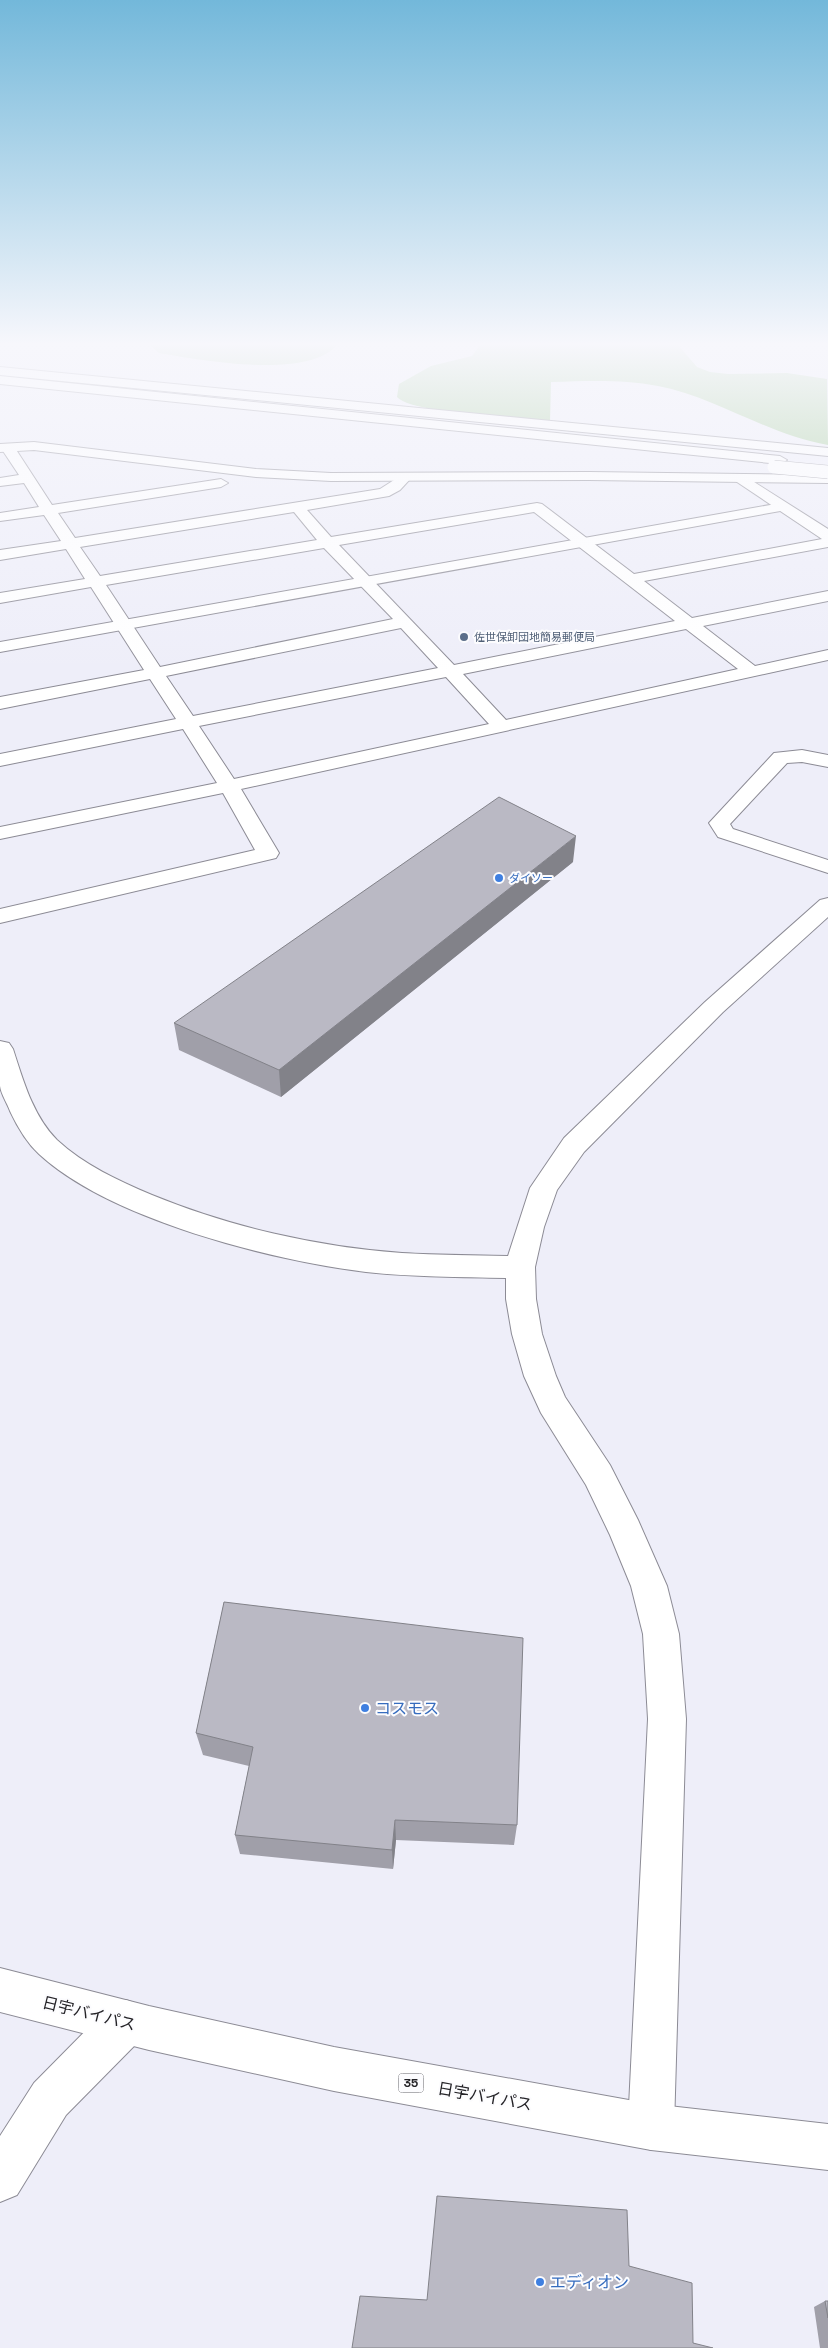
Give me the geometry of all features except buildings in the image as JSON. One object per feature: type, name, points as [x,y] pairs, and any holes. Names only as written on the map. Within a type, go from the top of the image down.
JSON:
[{"type":"main road","points":[[0,916],[268,854],[229,786],[97,581],[28,478],[9,455]]},
{"type":"main road","points":[[104,455],[256,473],[405,477],[796,478],[828,480]]},
{"type":"main road","points":[[742,455],[780,458],[807,455]]},
{"type":"main road","points":[[746,455],[780,458],[828,472]]},
{"type":"main road","points":[[750,455],[828,465]]},
{"type":"main road","points":[[780,458],[796,478]]},
{"type":"main road","points":[[0,555],[384,493],[395,487],[405,477]]},
{"type":"main road","points":[[0,482],[28,478]]},
{"type":"main road","points":[[738,478],[828,536]]},
{"type":"main road","points":[[0,517],[221,483]]},
{"type":"main road","points":[[0,598],[537,507],[752,672]]},
{"type":"main road","points":[[0,646],[781,507]]},
{"type":"main road","points":[[298,508],[328,543],[501,726]]},
{"type":"main road","points":[[632,579],[828,542]]},
{"type":"main road","points":[[0,760],[828,596]]},
{"type":"main road","points":[[0,703],[404,622]]},
{"type":"main road","points":[[0,833],[229,786],[828,656]]},
{"type":"main road","points":[[828,761],[802,756],[782,757],[718,823],[724,833],[828,866]]},
{"type":"main road","points":[[651,2127],[667,1719],[660,1634],[649,1586],[626,1531],[598,1475],[552,1404],[540,1376],[528,1334],[521,1299],[520,1267],[530,1227],[544,1188],[574,1145],[714,1007],[828,905]]},
{"type":"main road","points":[[0,1050],[28,1122],[48,1146],[65,1162],[106,1187],[160,1209],[221,1229],[322,1253],[401,1264],[520,1267]]},
{"type":"main road","name":"日宇バイパス","points":[[0,1990],[126,2022],[334,2068],[651,2127],[828,2148]]},
{"type":"main road","points":[[0,2178],[50,2099],[126,2022]]},
{"type":"place","name":"佐世保卸団地簡易郵便局","points":[[464,637]]},
{"type":"place","name":"ダイソー","points":[[499,878]]},
{"type":"place","name":"コスモス","points":[[365,1708]]},
{"type":"place","name":"エディオン","points":[[540,2282]]}]
